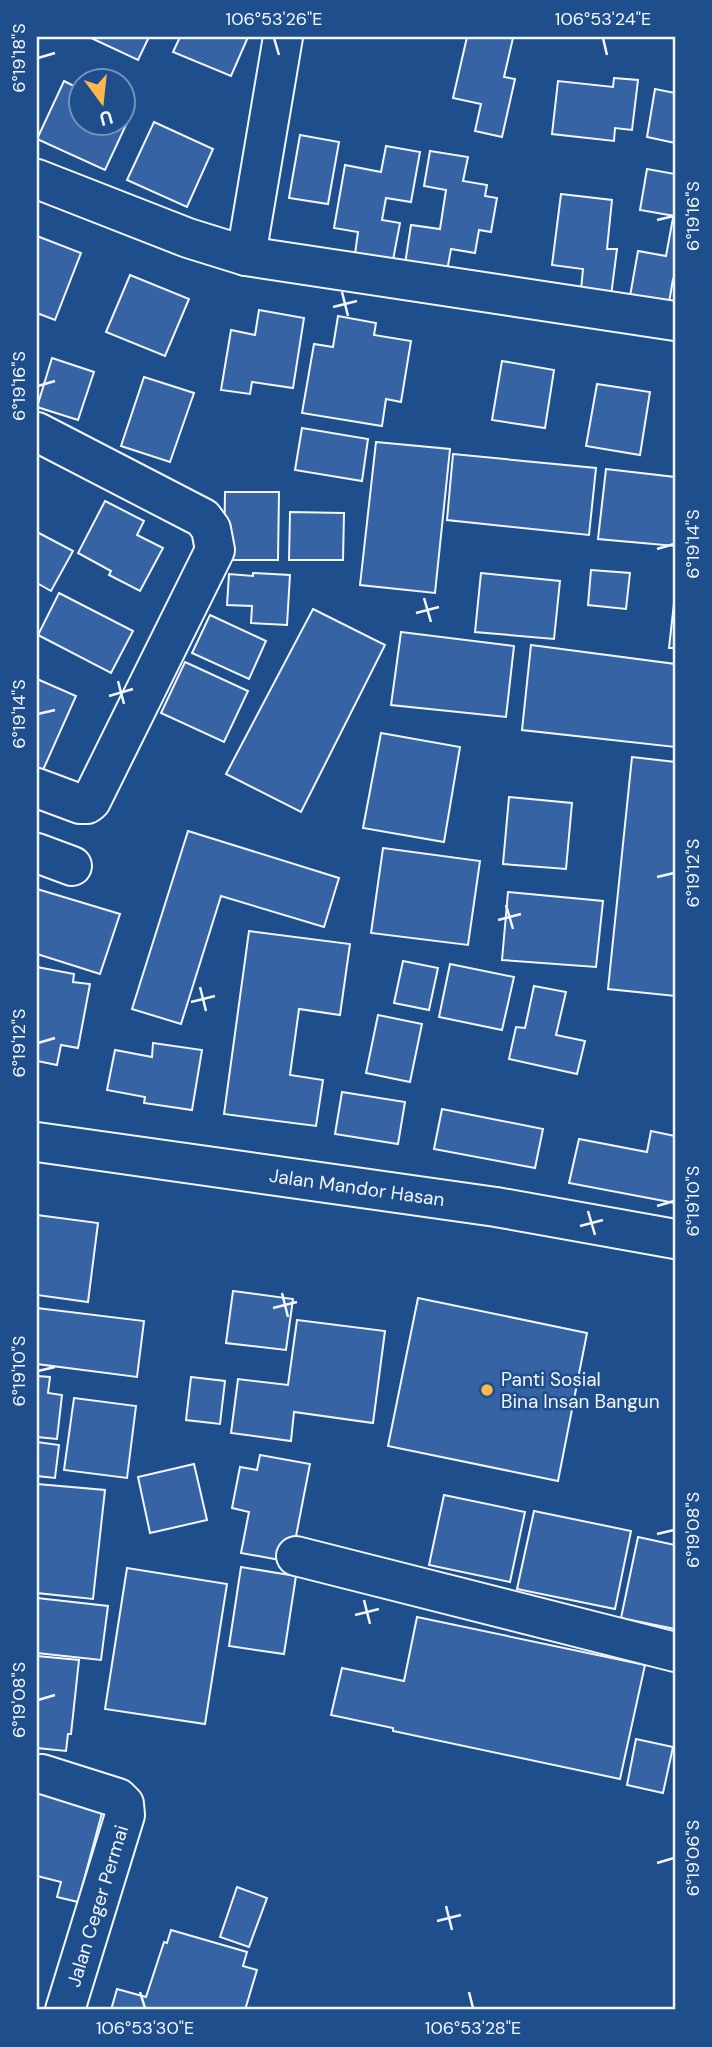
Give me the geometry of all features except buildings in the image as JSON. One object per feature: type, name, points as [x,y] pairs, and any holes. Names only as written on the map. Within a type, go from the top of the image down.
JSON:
[{"type":"street","points":[[246,256],[283,37]]},
{"type":"street","points":[[37,180],[188,238],[246,256],[675,321]]},
{"type":"street","points":[[37,432],[203,518],[212,530],[215,543],[212,557],[91,801],[88,804],[80,804],[37,788]]},
{"type":"street","points":[[37,853],[72,866]]},
{"type":"street","name":"Jalan Mandor Hasan","points":[[37,1142],[496,1206],[675,1239]]},
{"type":"street","points":[[296,1556],[675,1653]]},
{"type":"street","name":"Jalan Ceger Permai","points":[[42,1774],[118,1798],[124,1804],[125,1815],[65,2010]]},
{"type":"place","name":"Panti Sosial Bina Insan Bangun","points":[[487,1390]]}]
